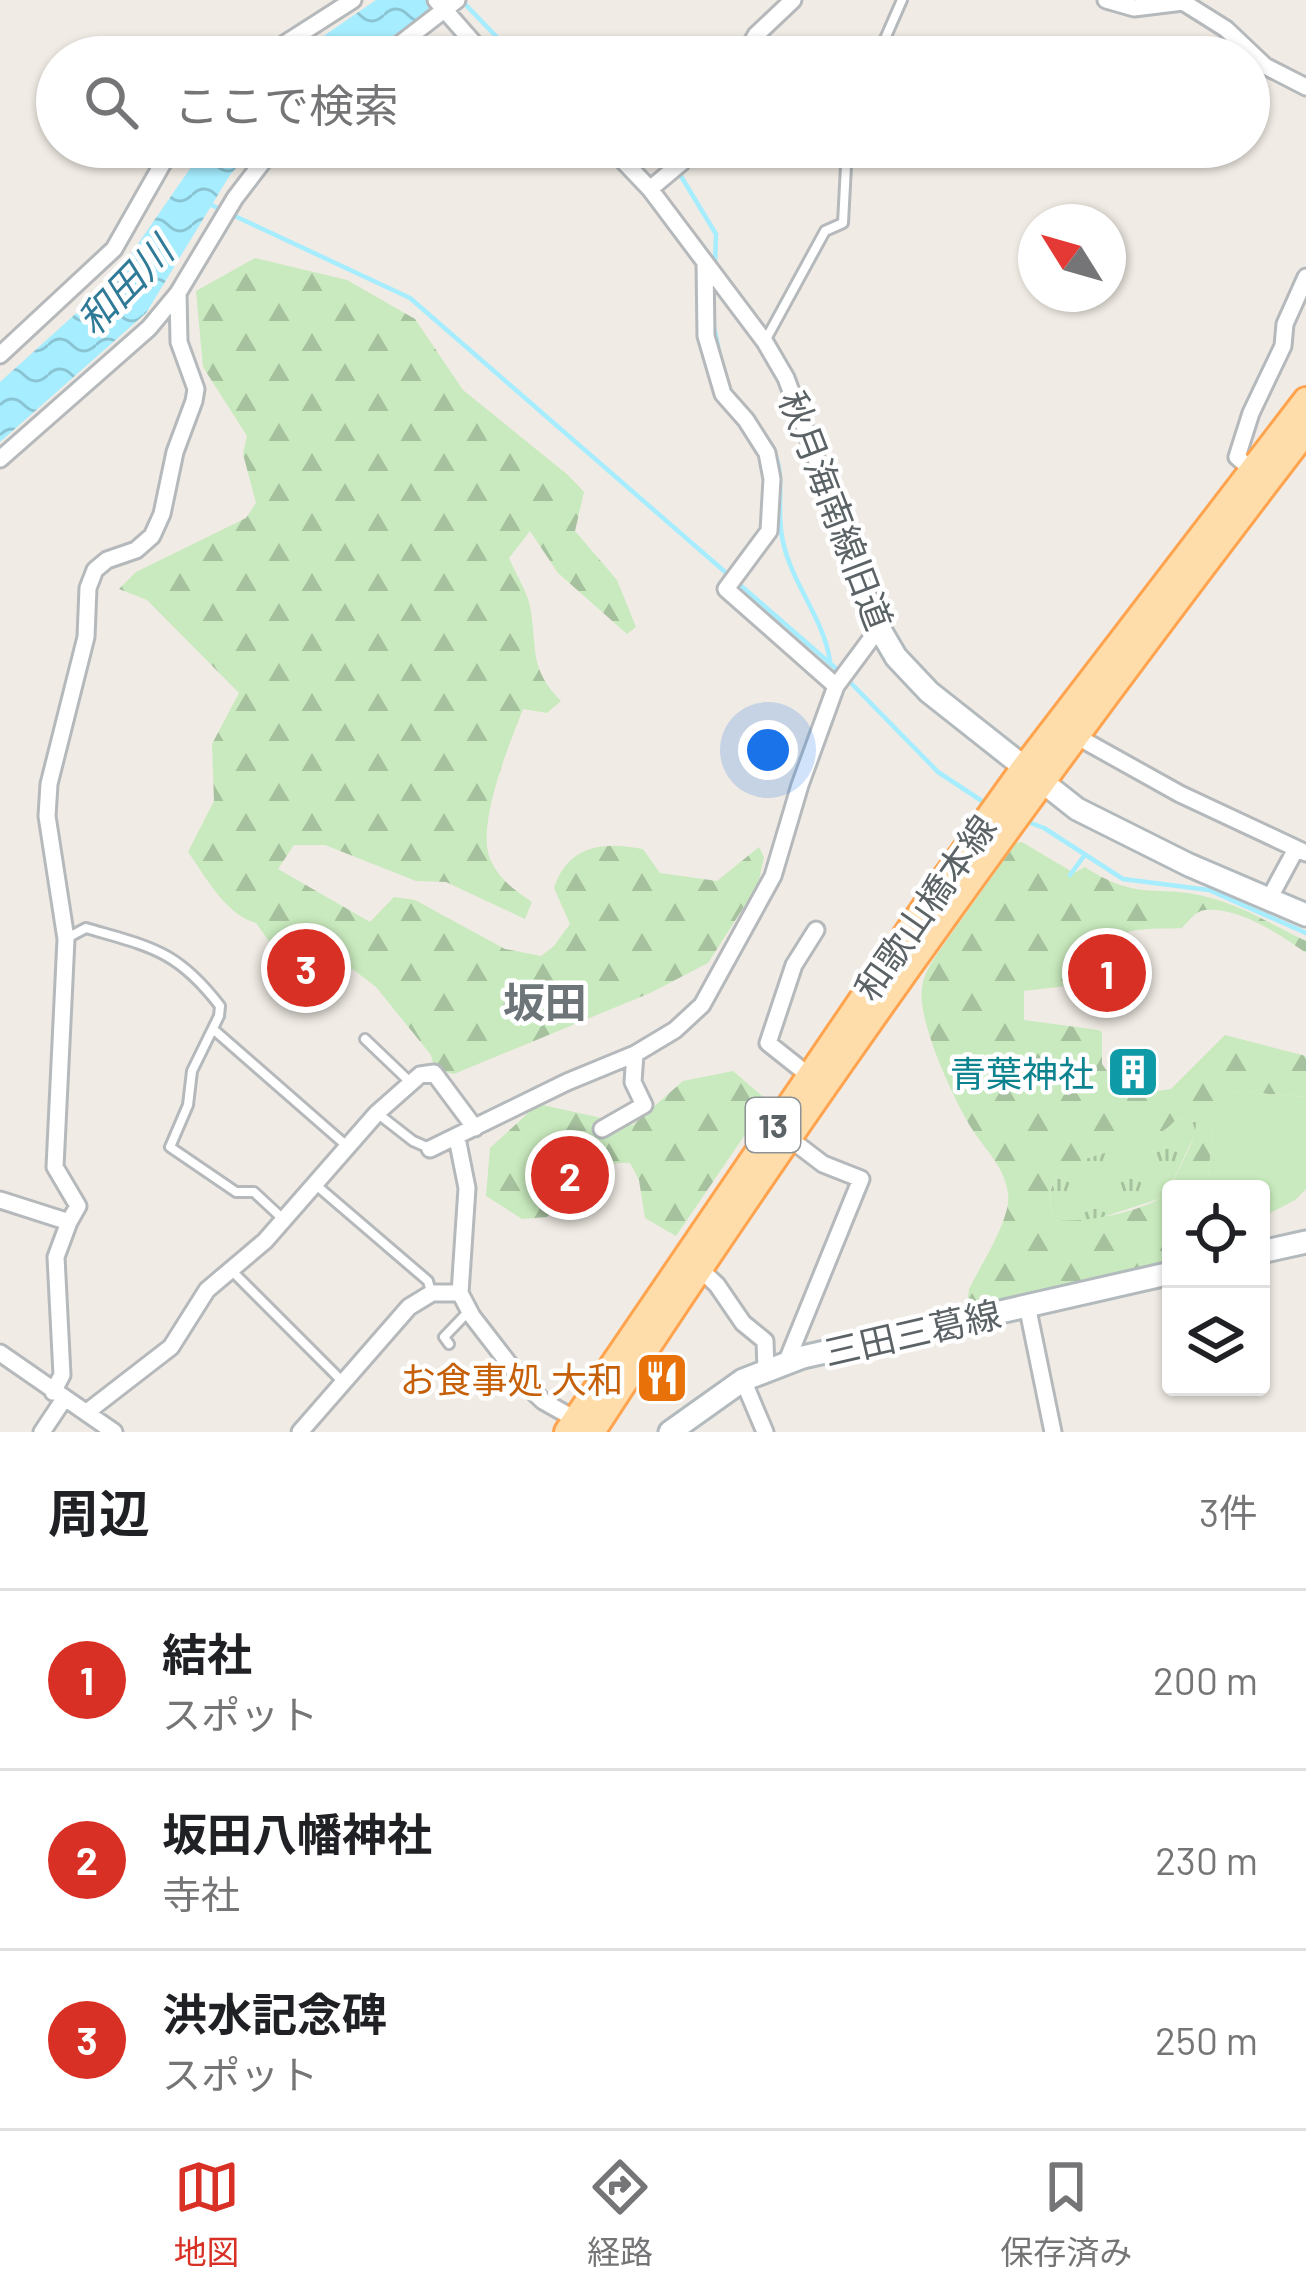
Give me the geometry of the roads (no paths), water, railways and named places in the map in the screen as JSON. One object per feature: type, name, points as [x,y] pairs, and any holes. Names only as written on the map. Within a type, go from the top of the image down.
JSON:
[{"type":"main road","name":"和歌山橋本線","points":[[1032,776],[1076,736],[1260,477],[1306,400]]},
{"type":"main road","name":"和歌山橋本線","points":[[582,1428],[807,1074],[1260,477],[1306,431]]},
{"type":"main road","name":"秋月海南線旧道","points":[[879,628],[896,657],[929,692],[1032,776],[1118,831],[1306,915]]},
{"type":"main road","name":"和歌山橋本線","points":[[582,1428],[789,1138],[1003,815]]},
{"type":"main road","points":[[1270,1250],[1306,1242]]},
{"type":"main road","name":"三田三葛線","points":[[670,1432],[743,1380],[776,1367],[1162,1275]]},
{"type":"street","points":[[297,36],[353,0]]},
{"type":"street","points":[[755,36],[793,0]]},
{"type":"street","points":[[1106,0],[1134,8],[1184,1],[1233,36]]},
{"type":"street","points":[[408,36],[445,4],[470,36]]},
{"type":"street","points":[[1270,69],[1306,87]]},
{"type":"street","points":[[0,355],[114,249],[160,168]]},
{"type":"street","points":[[0,459],[149,328],[178,293],[258,168]]},
{"type":"street","name":"秋月海南線旧道","points":[[630,168],[722,284],[786,378],[879,628]]},
{"type":"street","points":[[650,189],[675,168]]},
{"type":"street","points":[[705,262],[706,336],[723,394],[767,453],[772,479],[769,532],[726,589],[837,683]]},
{"type":"street","points":[[1260,477],[1238,457],[1306,277]]},
{"type":"street","points":[[42,1432],[62,1375],[56,1257],[78,1206],[55,1167],[66,939],[47,816],[49,784],[86,637],[88,588],[95,570],[107,560],[136,550],[152,536],[194,401],[196,389],[179,342],[178,293]]},
{"type":"street","points":[[430,1149],[635,1054],[675,1030],[702,1005],[773,876],[837,683],[879,628]]},
{"type":"street","points":[[1076,736],[1180,794],[1301,851],[1269,899]]},
{"type":"street","points":[[807,1074],[768,1043],[794,964],[816,930]]},
{"type":"street","points":[[602,1129],[644,1105],[633,1082],[635,1054]]},
{"type":"street","points":[[87,1412],[171,1347],[207,1290],[284,1220],[377,1113],[426,1072],[434,1073],[475,1128]]},
{"type":"street","points":[[457,1138],[467,1188],[460,1293],[523,1382],[582,1428]]},
{"type":"street","points":[[776,1367],[861,1179],[823,1164],[789,1138]]},
{"type":"street","points":[[0,1200],[69,1222]]},
{"type":"street","points":[[699,1268],[718,1285],[743,1323],[764,1341],[776,1367]]},
{"type":"street","points":[[299,1432],[409,1307],[432,1293],[460,1293]]},
{"type":"street","points":[[1027,1305],[1053,1432]]},
{"type":"street","points":[[0,1353],[114,1432]]},
{"type":"street","points":[[743,1380],[764,1432]]},
{"type":"lane","points":[[886,36],[902,0]]},
{"type":"lane","points":[[765,342],[825,231],[843,223],[846,168]]},
{"type":"lane","points":[[66,939],[86,928],[160,950],[199,978],[220,1006],[192,1071],[188,1105],[170,1147],[236,1192],[254,1192],[284,1220]]},
{"type":"lane","points":[[213,1029],[348,1147]]},
{"type":"lane","points":[[365,1039],[412,1083]]},
{"type":"lane","points":[[377,1113],[430,1149]]},
{"type":"lane","points":[[315,1184],[428,1281],[432,1293]]},
{"type":"lane","points":[[231,1270],[343,1382]]},
{"type":"lane","points":[[448,1344],[444,1337],[469,1311]]},
{"type":"water","points":[[376,0],[436,0],[417,22],[393,36],[324,36]]},
{"type":"water","name":"和田川","points":[[190,168],[236,168],[146,313],[0,442],[0,382],[113,280]]},
{"type":"waterway","points":[[462,1],[496,36]]},
{"type":"waterway","points":[[679,173],[716,234],[715,265]]},
{"type":"waterway","points":[[207,203],[410,298],[839,671]]},
{"type":"waterway","points":[[714,282],[713,322],[722,366]]},
{"type":"waterway","points":[[765,436],[780,472],[780,523],[786,553],[821,629],[830,661]]},
{"type":"waterway","points":[[847,679],[938,772],[985,803]]},
{"type":"waterway","points":[[1023,820],[1044,828],[1123,879],[1209,890],[1306,933]]},
{"type":"waterway","points":[[1070,875],[1084,856]]},
{"type":"place","name":"洪水記念碑","points":[[306,968]]},
{"type":"place","name":"結社","points":[[1107,973]]},
{"type":"place","name":"青葉神社","points":[[1133,1072]]},
{"type":"place","name":"坂田八幡神社","points":[[570,1175]]},
{"type":"place","name":"お食事処 大和","points":[[662,1378]]},
{"type":"district","name":"坂田","points":[[545,1001]]}]
